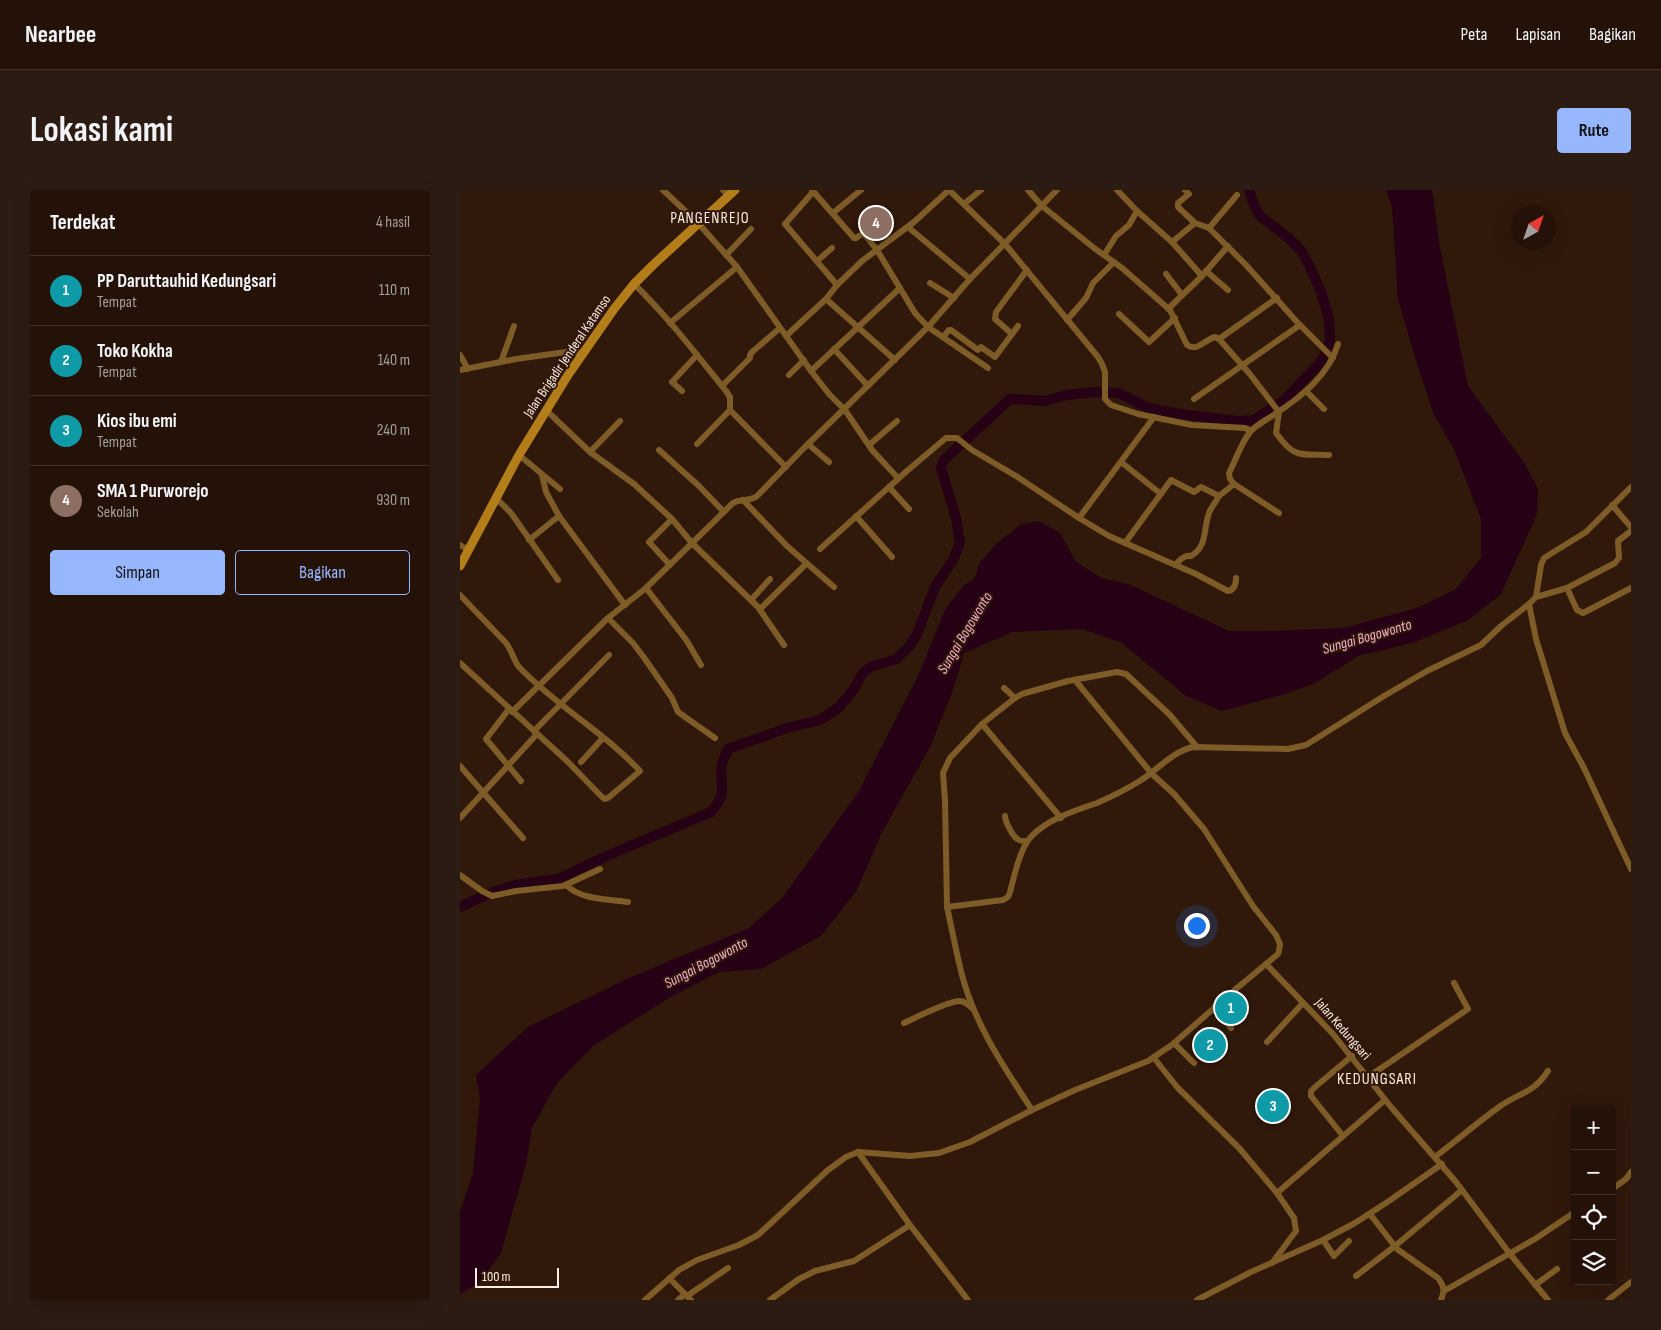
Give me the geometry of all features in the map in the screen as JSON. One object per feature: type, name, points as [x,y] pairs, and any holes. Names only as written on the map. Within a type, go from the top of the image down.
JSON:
[{"type":"main road","name":"Jalan Brigadir Jenderal Katamso","points":[[460,566],[519,455],[546,410],[614,310],[634,284],[729,192]]},
{"type":"street","points":[[663,190],[698,223],[737,267],[811,371],[829,394],[845,410],[869,445],[898,478]]},
{"type":"street","points":[[833,213],[861,190]]},
{"type":"street","points":[[786,336],[826,299],[837,285],[862,261],[908,227],[949,190],[1005,244],[1028,270],[1102,364],[1105,372],[1105,399],[1111,405],[1138,414],[1192,425],[1245,428],[1251,431]]},
{"type":"street","points":[[964,204],[981,190]]},
{"type":"street","points":[[1028,190],[1042,206],[1144,286],[1168,309],[1175,318],[1187,345],[1191,348],[1197,348],[1210,338],[1215,337],[1219,339],[1278,411],[1276,433],[1289,448],[1298,455],[1329,455]]},
{"type":"street","points":[[521,781],[486,739],[511,710],[540,685],[608,618],[646,588],[733,503],[752,500],[757,496],[928,327],[970,279],[1058,190]]},
{"type":"street","points":[[1117,190],[1204,274],[1228,290]]},
{"type":"street","points":[[837,285],[785,224],[813,191],[854,238],[862,234],[865,235],[877,250],[915,313],[928,327],[988,368]]},
{"type":"street","points":[[1189,191],[1178,203],[1178,207],[1195,222],[1208,228],[1228,246],[1332,358]]},
{"type":"street","points":[[1208,228],[1237,194]]},
{"type":"street","points":[[1104,254],[1116,236],[1129,225],[1137,211]]},
{"type":"street","points":[[1172,242],[1195,222]]},
{"type":"street","points":[[908,227],[970,279]]},
{"type":"street","points":[[726,255],[751,229]]},
{"type":"street","points":[[1168,309],[1204,274],[1228,246]]},
{"type":"street","points":[[817,261],[832,248]]},
{"type":"street","points":[[1067,320],[1086,298],[1093,283],[1114,262]]},
{"type":"street","points":[[670,323],[737,267]]},
{"type":"street","points":[[1012,334],[995,319],[996,312],[1028,270]]},
{"type":"street","points":[[1166,274],[1182,295]]},
{"type":"street","points":[[930,283],[954,298]]},
{"type":"street","points":[[634,284],[650,299],[730,397],[730,410],[697,444]]},
{"type":"street","points":[[811,371],[900,288]]},
{"type":"street","points":[[1219,339],[1277,298]]},
{"type":"street","points":[[826,299],[895,360]]},
{"type":"street","points":[[1119,314],[1149,342],[1175,318]]},
{"type":"street","points":[[1194,399],[1300,325]]},
{"type":"street","points":[[501,362],[514,326]]},
{"type":"street","points":[[943,337],[951,330],[978,350],[981,346],[995,357],[1018,326]]},
{"type":"street","points":[[722,386],[750,358],[752,352],[780,328]]},
{"type":"street","points":[[1279,513],[1234,484],[1230,479],[1229,473],[1251,431],[1306,391],[1325,370],[1338,344]]},
{"type":"street","points":[[834,349],[868,386]]},
{"type":"street","points":[[460,370],[566,352],[584,352]]},
{"type":"street","points":[[460,355],[468,369]]},
{"type":"street","points":[[682,391],[672,382],[697,355]]},
{"type":"street","points":[[789,375],[804,360]]},
{"type":"street","points":[[1306,391],[1324,409]]},
{"type":"street","points":[[546,410],[590,452],[634,484],[672,519],[692,544],[760,609],[784,645]]},
{"type":"street","points":[[730,410],[786,467]]},
{"type":"street","points":[[1079,518],[1154,417]]},
{"type":"street","points":[[869,445],[897,420]]},
{"type":"street","points":[[590,452],[620,421]]},
{"type":"street","points":[[820,550],[898,478],[946,438],[952,437],[960,440],[1109,536],[1228,591],[1233,589],[1236,584],[1236,578]]},
{"type":"street","points":[[808,444],[829,462]]},
{"type":"street","points":[[658,450],[699,486],[724,512]]},
{"type":"street","points":[[519,455],[560,489]]},
{"type":"street","points":[[1121,462],[1162,494]]},
{"type":"street","points":[[542,475],[546,492],[559,516],[624,605]]},
{"type":"street","points":[[1125,543],[1171,480],[1194,492],[1201,487],[1220,496]]},
{"type":"street","points":[[1175,565],[1183,558],[1199,552],[1204,538],[1208,515],[1220,496],[1234,484]]},
{"type":"street","points":[[889,486],[908,509]]},
{"type":"street","points":[[1536,597],[1541,565],[1544,558],[1586,532],[1631,487]]},
{"type":"street","points":[[496,498],[511,513],[558,580]]},
{"type":"street","points":[[743,500],[806,564],[834,587]]},
{"type":"street","points":[[947,907],[998,901],[1008,897],[1027,841],[1061,818],[1120,792],[1152,774],[1184,749],[1197,747],[1288,749],[1306,745],[1427,671],[1481,645],[1536,597],[1567,588],[1618,561],[1618,541],[1631,529],[1612,505]]},
{"type":"street","points":[[529,540],[559,516]]},
{"type":"street","points":[[856,516],[892,557]]},
{"type":"street","points":[[670,565],[649,542],[672,519]]},
{"type":"street","points":[[460,545],[469,550]]},
{"type":"street","points":[[760,609],[806,564]]},
{"type":"street","points":[[751,600],[770,579]]},
{"type":"street","points":[[646,588],[687,641],[701,665]]},
{"type":"street","points":[[1567,588],[1577,610],[1583,613],[1631,588]]},
{"type":"street","points":[[460,595],[512,650],[518,666],[640,771],[605,799],[460,663]]},
{"type":"street","points":[[1529,604],[1536,639],[1565,733],[1584,768],[1631,868]]},
{"type":"street","points":[[608,618],[645,659],[672,698],[678,712],[715,738]]},
{"type":"street","points":[[460,818],[561,704],[609,656]]},
{"type":"street","points":[[1032,1110],[1007,1072],[975,1012],[962,975],[947,907],[943,773],[950,758],[982,724],[1015,698],[1044,687],[1117,672],[1126,674],[1170,715],[1197,747]]},
{"type":"street","points":[[645,1300],[679,1270],[697,1260],[739,1246],[758,1235],[828,1170],[846,1157],[858,1152],[910,1156],[939,1153],[970,1142],[1075,1090],[1154,1058],[1278,954],[1280,944],[1276,936],[1253,906],[1199,823],[1174,794],[1152,774],[1075,680]]},
{"type":"street","points":[[1004,688],[1015,698]]},
{"type":"street","points":[[982,724],[1061,818]]},
{"type":"street","points":[[581,762],[603,738]]},
{"type":"street","points":[[460,766],[524,838]]},
{"type":"street","points":[[1005,816],[1005,821],[1017,840],[1027,841]]},
{"type":"street","points":[[460,875],[492,896],[566,885],[600,869]]},
{"type":"street","points":[[566,885],[574,892],[581,894],[628,902]]},
{"type":"street","name":"Jalan Kedungsari","points":[[1266,964],[1334,1034],[1385,1100],[1442,1164],[1510,1254],[1548,1300]]},
{"type":"street","points":[[1368,1077],[1468,1009],[1454,983]]},
{"type":"street","points":[[904,1022],[959,1001],[968,1004],[975,1012]]},
{"type":"street","points":[[1267,1042],[1303,1003]]},
{"type":"street","points":[[1215,1006],[1231,1028]]},
{"type":"street","points":[[1174,1043],[1194,1063]]},
{"type":"street","points":[[1343,1136],[1311,1096],[1311,1091],[1352,1056]]},
{"type":"street","points":[[1154,1058],[1173,1082],[1240,1148],[1278,1193],[1294,1218],[1296,1231],[1271,1263]]},
{"type":"street","points":[[1435,1157],[1501,1106],[1534,1088],[1542,1081],[1548,1071]]},
{"type":"street","points":[[1278,1193],[1385,1100]]},
{"type":"street","points":[[858,1152],[910,1225],[968,1300]]},
{"type":"street","points":[[1197,1300],[1251,1272],[1323,1240],[1370,1214],[1442,1164]]},
{"type":"street","points":[[1616,1186],[1626,1179],[1631,1172]]},
{"type":"street","points":[[1356,1276],[1462,1190]]},
{"type":"street","points":[[1370,1214],[1394,1246],[1438,1278],[1444,1291],[1441,1300]]},
{"type":"street","points":[[1444,1291],[1510,1254],[1571,1215]]},
{"type":"street","points":[[770,1300],[799,1279],[815,1271],[854,1261],[910,1225]]},
{"type":"street","points":[[1323,1240],[1334,1256],[1349,1241]]},
{"type":"street","points":[[678,1300],[688,1296],[728,1268]]},
{"type":"street","points":[[1536,1285],[1557,1269]]},
{"type":"street","points":[[669,1278],[688,1296]]},
{"type":"street","points":[[1608,1300],[1631,1282]]},
{"type":"water","name":"Sungai Bogowonto","points":[[1386,190],[1432,190],[1440,248],[1468,386],[1523,461],[1538,489],[1537,514],[1501,594],[1468,620],[1415,642],[1358,656],[1315,683],[1285,694],[1222,711],[1186,696],[1122,643],[1083,629],[1012,632],[964,653],[952,693],[930,747],[881,834],[857,890],[822,935],[761,969],[719,972],[670,997],[593,1046],[557,1083],[532,1128],[526,1164],[501,1253],[479,1283],[460,1294],[460,1212],[473,1173],[480,1098],[476,1075],[528,1027],[629,978],[749,928],[783,897],[859,791],[919,674],[945,610],[963,586],[975,578],[979,564],[996,544],[1022,524],[1039,521],[1060,533],[1076,562],[1101,578],[1128,584],[1229,631],[1344,628],[1417,608],[1456,589],[1481,558],[1481,519],[1454,449],[1434,415],[1398,299],[1392,207]]},
{"type":"waterway","points":[[460,907],[514,885],[558,879],[602,858],[711,812],[717,805],[722,793],[722,764],[728,749],[787,728],[820,720],[839,707],[854,689],[862,674],[870,667],[896,659],[909,647],[917,634],[936,585],[953,560],[960,543],[956,518],[941,468],[944,460],[1010,399],[1046,401],[1066,395],[1095,392],[1118,393],[1149,408],[1179,414],[1238,421],[1254,420],[1282,402],[1322,361],[1330,341],[1329,319],[1321,292],[1302,252],[1290,239],[1260,216],[1249,190]]},
{"type":"place","name":"SMA 1 Purworejo","points":[[876,223]]},
{"type":"place","name":"PP Daruttauhid Kedungsari","points":[[1231,1008]]},
{"type":"place","name":"Toko Kokha","points":[[1210,1045]]},
{"type":"place","name":"Kios ibu emi","points":[[1273,1106]]},
{"type":"district","name":"PANGENREJO","points":[[710,218]]},
{"type":"district","name":"KEDUNGSARI","points":[[1377,1079]]}]
